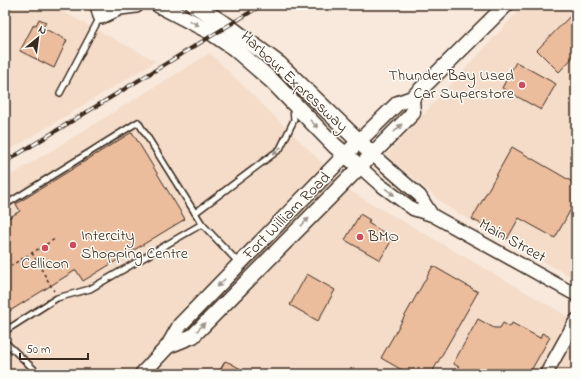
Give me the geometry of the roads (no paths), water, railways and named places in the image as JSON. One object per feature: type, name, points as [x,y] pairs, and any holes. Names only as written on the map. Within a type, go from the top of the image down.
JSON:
[{"type":"main road","points":[[100,11],[136,5]]},
{"type":"main road","name":"Harbour Expressway","points":[[159,5],[209,31],[234,48],[272,81],[335,146],[360,167]]},
{"type":"main road","name":"Harbour Expressway","points":[[194,5],[228,26],[279,64],[373,154]]},
{"type":"main road","name":"Fort William Road","points":[[142,374],[168,346],[180,325],[346,154],[398,103],[412,98],[506,5]]},
{"type":"main road","name":"Fort William Road","points":[[168,346],[193,336],[414,113],[412,98]]},
{"type":"street","name":"Main Street","points":[[373,154],[420,196],[432,215]]},
{"type":"street","name":"Main Street","points":[[360,167],[379,184],[413,209],[432,215],[576,295]]},
{"type":"street","points":[[546,374],[576,320]]},
{"type":"lane","points":[[60,93],[100,11]]},
{"type":"lane","points":[[195,213],[280,149],[294,120],[293,103]]},
{"type":"lane","points":[[5,205],[138,122],[202,224],[240,264]]},
{"type":"lane","points":[[5,331],[57,298],[90,289],[202,224]]},
{"type":"lane","points":[[5,342],[39,374]]},
{"type":"railway","points":[[5,162],[262,5]]},
{"type":"place","name":"Thunder Bay Used Car Superstore","points":[[522,85]]},
{"type":"place","name":"BMO","points":[[360,237]]},
{"type":"place","name":"Intercity Shopping Centre","points":[[73,245]]},
{"type":"place","name":"Cellicon","points":[[45,248]]}]
